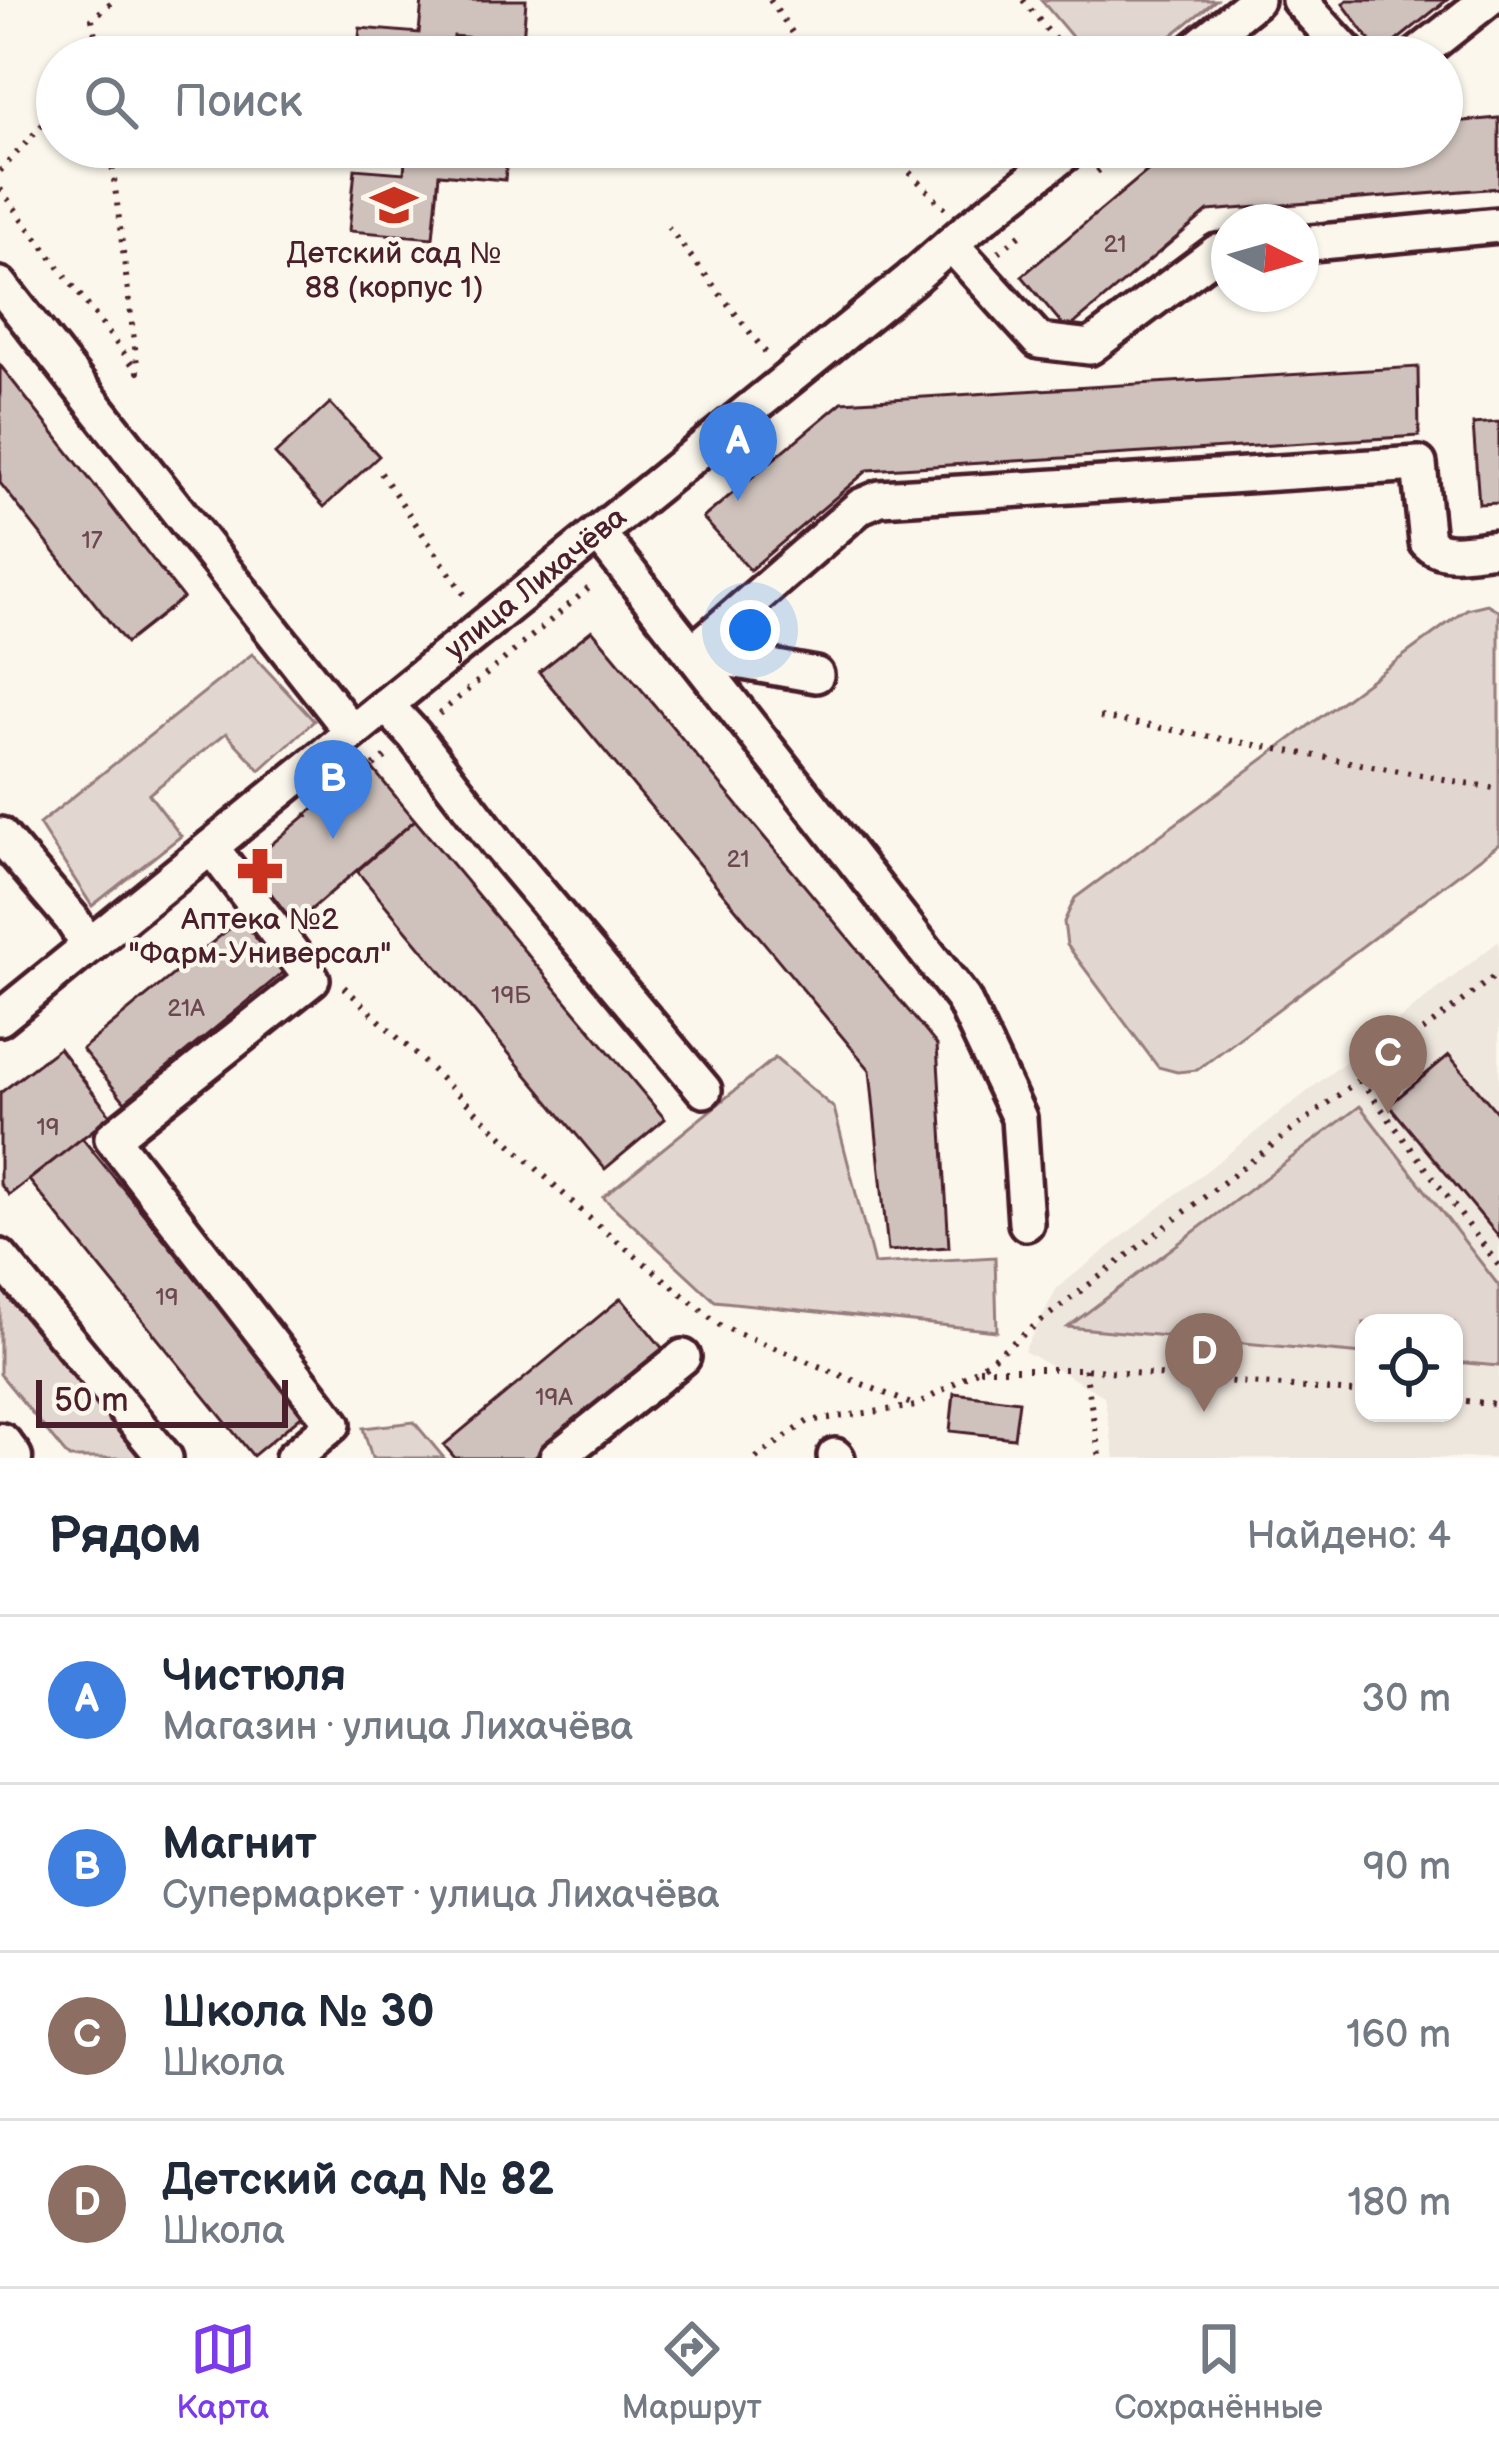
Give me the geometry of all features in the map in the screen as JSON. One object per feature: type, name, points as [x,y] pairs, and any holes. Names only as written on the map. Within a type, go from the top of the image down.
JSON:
[{"type":"main road","points":[[0,1445],[10,1458]]},
{"type":"street","points":[[1211,36],[1256,0]]},
{"type":"street","points":[[1299,0],[1332,36]]},
{"type":"street","points":[[1442,36],[1487,0]]},
{"type":"street","name":"улица Лихачёва","points":[[0,1018],[1046,168]]},
{"type":"street","points":[[1319,242],[1499,225]]},
{"type":"street","points":[[959,237],[1039,341],[1090,347],[1211,256]]},
{"type":"street","points":[[0,285],[352,733]]},
{"type":"street","points":[[692,653],[861,506],[880,497],[1419,464],[1426,542],[1445,552],[1499,548]]},
{"type":"street","points":[[598,532],[963,999],[1019,1118],[1026,1223]]},
{"type":"street","points":[[692,653],[816,675]]},
{"type":"street","points":[[386,705],[704,1090]]},
{"type":"street","points":[[0,835],[89,946]]},
{"type":"street","points":[[211,847],[312,979],[112,1138],[333,1424],[293,1458]]},
{"type":"street","points":[[0,1256],[165,1458]]},
{"type":"street","points":[[557,1458],[682,1357]]},
{"type":"path","points":[[95,36],[92,19],[114,0]]},
{"type":"path","points":[[770,0],[795,36]]},
{"type":"path","points":[[1023,0],[1053,36]]},
{"type":"path","points":[[0,171],[36,132]]},
{"type":"path","points":[[0,189],[138,372],[113,168]]},
{"type":"path","points":[[902,168],[959,237]]},
{"type":"path","points":[[668,227],[787,380]]},
{"type":"path","points":[[381,473],[486,624]]},
{"type":"path","points":[[1100,717],[1499,789]]},
{"type":"path","points":[[312,979],[328,972],[587,1216],[721,1326],[916,1406]]},
{"type":"path","points":[[756,1458],[808,1421],[916,1406],[978,1369],[1499,973]]},
{"type":"path","points":[[1360,1080],[1499,1265]]},
{"type":"path","points":[[978,1369],[1085,1369],[1355,1392]]},
{"type":"path","points":[[1085,1369],[1100,1458]]},
{"type":"path","points":[[1463,1401],[1499,1404]]},
{"type":"shaded area","points":[[1041,0],[1216,0],[1171,36],[1071,36]]},
{"type":"shaded area","points":[[1487,604],[1499,611],[1499,844],[1197,1070],[1158,1067],[1067,945],[1064,922],[1075,898],[1467,609]]},
{"type":"shaded area","points":[[252,654],[314,721],[260,770],[226,733],[149,794],[181,836],[92,906],[39,824]]},
{"type":"shaded area","points":[[1499,941],[1499,1458],[1115,1458],[1104,1396],[1024,1351],[1057,1288]]},
{"type":"shaded area","points":[[775,1058],[834,1108],[874,1264],[995,1257],[997,1331],[715,1301],[603,1197]]},
{"type":"shaded area","points":[[1360,1106],[1499,1286],[1499,1366],[1463,1363],[1463,1314],[1355,1314],[1355,1353],[1068,1327]]},
{"type":"shaded area","points":[[0,1268],[152,1458],[69,1458],[0,1374]]},
{"type":"shaded area","points":[[414,1422],[444,1458],[372,1458],[363,1428]]},
{"type":"building","points":[[422,0],[526,0],[523,36],[359,36],[360,28],[419,33]]},
{"type":"building","points":[[1347,0],[1447,0],[1402,36],[1367,36],[1343,4]]},
{"type":"building","points":[[1499,118],[1499,188],[1297,204],[1211,204],[1211,211],[1067,330],[1022,276],[1151,168],[1463,168],[1463,121]]},
{"type":"building","name":"Детский сад № 88 (корпус 1)","points":[[404,168],[506,168],[505,180],[439,174],[433,238],[349,231],[355,169],[404,173]]},
{"type":"building","points":[[0,365],[183,598],[126,643],[0,483]]},
{"type":"building","points":[[1418,367],[1419,436],[868,470],[750,570],[703,518],[842,402]]},
{"type":"building","points":[[330,403],[379,456],[324,507],[275,454]]},
{"type":"building","points":[[1499,422],[1499,503],[1479,504],[1473,424]]},
{"type":"building","points":[[592,630],[937,1045],[949,1247],[888,1251],[870,1070],[539,672]]},
{"type":"building","points":[[368,763],[415,820],[291,927],[242,869]]},
{"type":"building","points":[[415,820],[665,1119],[605,1169],[357,871]]},
{"type":"building","points":[[247,914],[290,967],[125,1102],[82,1049]]},
{"type":"building","points":[[59,1048],[111,1116],[9,1195],[0,1184],[0,1093]]},
{"type":"building","points":[[1449,1055],[1499,1115],[1499,1237],[1389,1105]]},
{"type":"building","points":[[82,1138],[305,1413],[253,1456],[29,1180]]},
{"type":"building","points":[[621,1298],[664,1350],[534,1458],[455,1458],[444,1445]]},
{"type":"building","points":[[954,1393],[1019,1401],[1014,1438],[950,1431]]},
{"type":"place","name":"Детский сад № 88 (корпус 1)","points":[[394,205]]},
{"type":"place","name":"Чистюля","points":[[738,501]]},
{"type":"place","name":"Магнит","points":[[333,839]]},
{"type":"place","name":"Аптека №2 \"Фарм-Универсал\"","points":[[260,871]]},
{"type":"place","name":"Школа № 30","points":[[1388,1114]]},
{"type":"place","name":"Детский сад № 82","points":[[1204,1412]]}]
